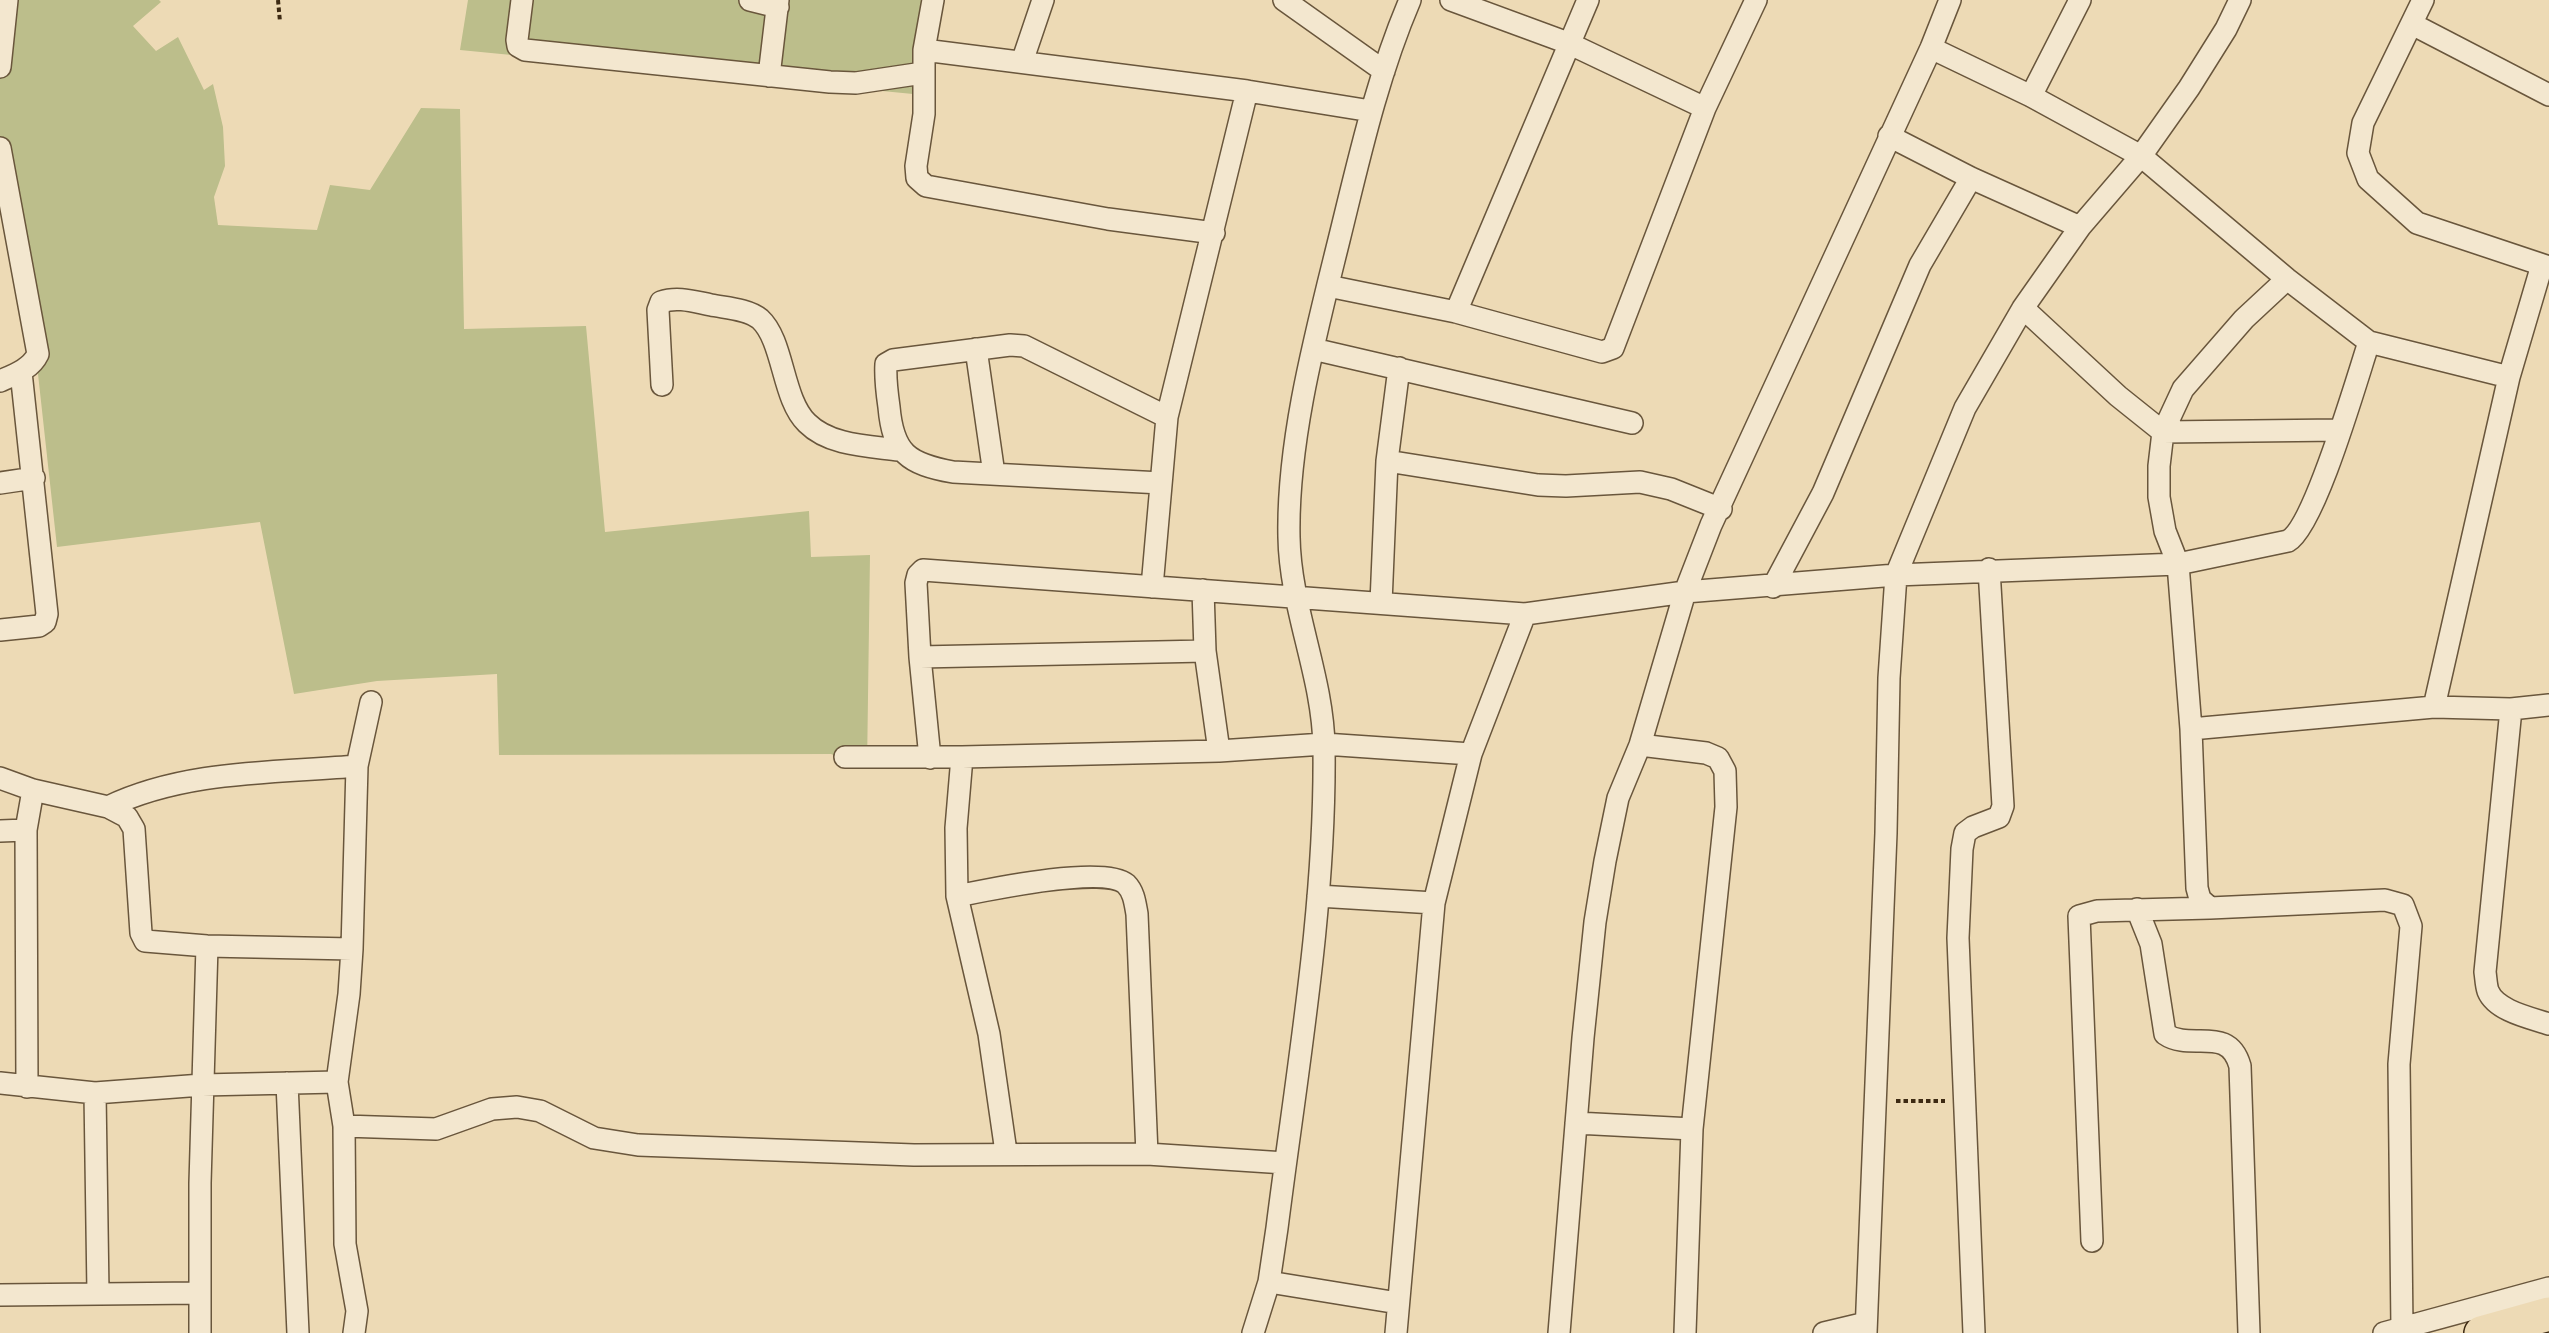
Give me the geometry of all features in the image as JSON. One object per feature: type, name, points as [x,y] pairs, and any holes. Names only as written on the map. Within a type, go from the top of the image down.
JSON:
[{"type":"main road","points":[[2481,1333],[2549,1314]]},
{"type":"street","points":[[0,67],[7,0]]},
{"type":"street","points":[[522,0],[517,40],[518,46],[525,50],[856,83],[923,74]]},
{"type":"street","points":[[750,0],[778,3],[769,76]]},
{"type":"street","points":[[933,0],[924,50],[924,114],[916,166],[917,178],[926,186],[1087,216],[1214,233]]},
{"type":"street","points":[[1022,62],[1043,0]]},
{"type":"street","points":[[1284,0],[1384,71]]},
{"type":"street","points":[[1253,1333],[1269,1282],[1318,896],[1324,744],[1316,688],[1297,598],[1289,539],[1290,501],[1313,349],[1328,286],[1371,111],[1410,0]]},
{"type":"street","points":[[1451,0],[1568,43],[1705,108]]},
{"type":"street","points":[[1456,312],[1588,0]]},
{"type":"street","points":[[1328,286],[1456,312],[1583,348],[1602,352],[1613,348],[1705,108],[1756,0]]},
{"type":"street","points":[[1559,1333],[1595,922],[1618,798],[1640,745],[1685,592],[1711,525],[1931,48],[1950,0]]},
{"type":"street","points":[[2031,96],[2080,0]]},
{"type":"street","points":[[1824,1333],[1866,1328],[1877,1101],[1889,678],[1896,575],[1965,408],[2023,308],[2080,227],[2141,156],[2189,88],[2226,29],[2240,0]]},
{"type":"street","points":[[2423,0],[2363,123],[2358,153],[2368,179],[2417,223],[2546,266],[2509,377],[2434,707]]},
{"type":"street","points":[[2412,24],[2549,95]]},
{"type":"street","points":[[1931,48],[2031,96],[2141,156],[2287,279],[2369,342],[2509,377]]},
{"type":"street","points":[[924,50],[1247,91],[1371,111]]},
{"type":"street","points":[[1152,587],[1167,417],[1247,91]]},
{"type":"street","points":[[1889,136],[1971,178],[2080,227]]},
{"type":"street","points":[[0,148],[3,178],[37,344],[34,362],[21,372],[0,381]]},
{"type":"street","points":[[1773,587],[1828,483],[1920,265],[1971,178]]},
{"type":"street","points":[[2210,908],[2200,899],[2197,888],[2191,729],[2178,564],[2164,531],[2159,497],[2159,466],[2163,432],[2183,389],[2244,319],[2287,279]]},
{"type":"street","points":[[662,385],[658,310],[661,302],[682,300],[747,312],[759,319],[768,330],[797,408],[807,423],[820,434],[838,441],[899,450],[914,461],[931,468],[994,474],[1161,483]]},
{"type":"street","points":[[2023,308],[2118,396],[2163,432],[2340,430]]},
{"type":"street","points":[[930,758],[920,657],[916,583],[918,575],[923,570],[1525,614],[1685,592],[1773,587],[1896,575],[1989,569],[2178,564],[2288,541],[2296,537],[2311,506],[2340,430],[2369,342]]},
{"type":"street","points":[[899,450],[890,419],[886,364],[893,360],[976,349],[1024,346],[1167,417]]},
{"type":"street","points":[[976,349],[994,474]]},
{"type":"street","points":[[1313,349],[1632,423]]},
{"type":"street","points":[[1381,603],[1387,461],[1400,368]]},
{"type":"street","points":[[0,630],[39,626],[45,622],[47,614],[21,372]]},
{"type":"street","points":[[1387,461],[1538,485],[1566,486],[1640,482],[1671,489],[1720,509]]},
{"type":"street","points":[[0,483],[34,478]]},
{"type":"street","points":[[1974,1333],[1958,938],[1962,849],[1965,833],[1973,827],[1999,817],[2003,806],[1989,569]]},
{"type":"street","points":[[1203,590],[1205,651],[1219,751]]},
{"type":"street","points":[[1396,1333],[1434,903],[1471,754],[1525,614]]},
{"type":"street","points":[[920,657],[1205,651]]},
{"type":"street","points":[[354,1333],[357,1311],[345,1244],[344,1126],[337,1082],[349,994],[352,949],[357,766],[371,702]]},
{"type":"street","points":[[2191,729],[2434,707],[2511,709],[2549,705]]},
{"type":"street","points":[[2511,709],[2485,972],[2488,991],[2495,999],[2511,1010],[2549,1024]]},
{"type":"street","points":[[845,757],[930,758],[1219,751],[1324,744],[1471,754]]},
{"type":"street","points":[[1640,745],[1706,753],[1718,758],[1725,771],[1726,807],[1692,1129],[1684,1333]]},
{"type":"street","points":[[962,757],[956,828],[957,896],[987,1024],[1006,1152]]},
{"type":"street","points":[[108,807],[134,794],[198,779],[357,766]]},
{"type":"street","points":[[0,778],[33,790],[108,807],[127,817],[134,830],[141,933],[145,941],[207,946],[352,949]]},
{"type":"street","points":[[27,1087],[27,830],[33,790]]},
{"type":"street","points":[[0,831],[27,830]]},
{"type":"street","points":[[957,896],[1056,879],[1110,878],[1125,883],[1134,896],[1137,914],[1147,1154]]},
{"type":"street","points":[[1318,896],[1434,903]]},
{"type":"street","points":[[2092,1241],[2079,916],[2097,911],[2385,900],[2403,904],[2409,915],[2411,926],[2399,1064],[2393,1331],[2549,1288]]},
{"type":"street","points":[[2137,909],[2151,944],[2165,1034],[2175,1040],[2223,1042],[2232,1049],[2240,1066],[2249,1333]]},
{"type":"street","points":[[200,1333],[202,1085],[207,946]]},
{"type":"street","points":[[0,1083],[94,1093],[202,1085],[337,1082]]},
{"type":"street","points":[[287,1083],[298,1333]]},
{"type":"street","points":[[94,1093],[98,1293]]},
{"type":"street","points":[[344,1126],[436,1129],[492,1109],[517,1107],[540,1111],[594,1138],[612,1143],[914,1155],[1006,1152],[1147,1154],[1285,1163]]},
{"type":"street","points":[[1576,1122],[1692,1129]]},
{"type":"street","points":[[1269,1282],[1398,1303]]},
{"type":"street","points":[[0,1295],[199,1293]]},
{"type":"path","points":[[278,0],[280,22]]},
{"type":"path","points":[[1877,1101],[1965,1101]]},
{"type":"green space","points":[[0,0],[159,0],[161,2],[133,26],[156,51],[178,37],[204,90],[213,84],[223,127],[225,166],[214,197],[218,225],[317,230],[330,185],[370,190],[421,108],[460,109],[464,329],[586,326],[605,532],[809,511],[811,557],[870,555],[867,768],[831,754],[499,755],[497,674],[377,681],[294,694],[260,522],[57,547],[29,292],[0,181]]},
{"type":"green space","points":[[468,0],[938,0],[913,94],[460,50]]}]
